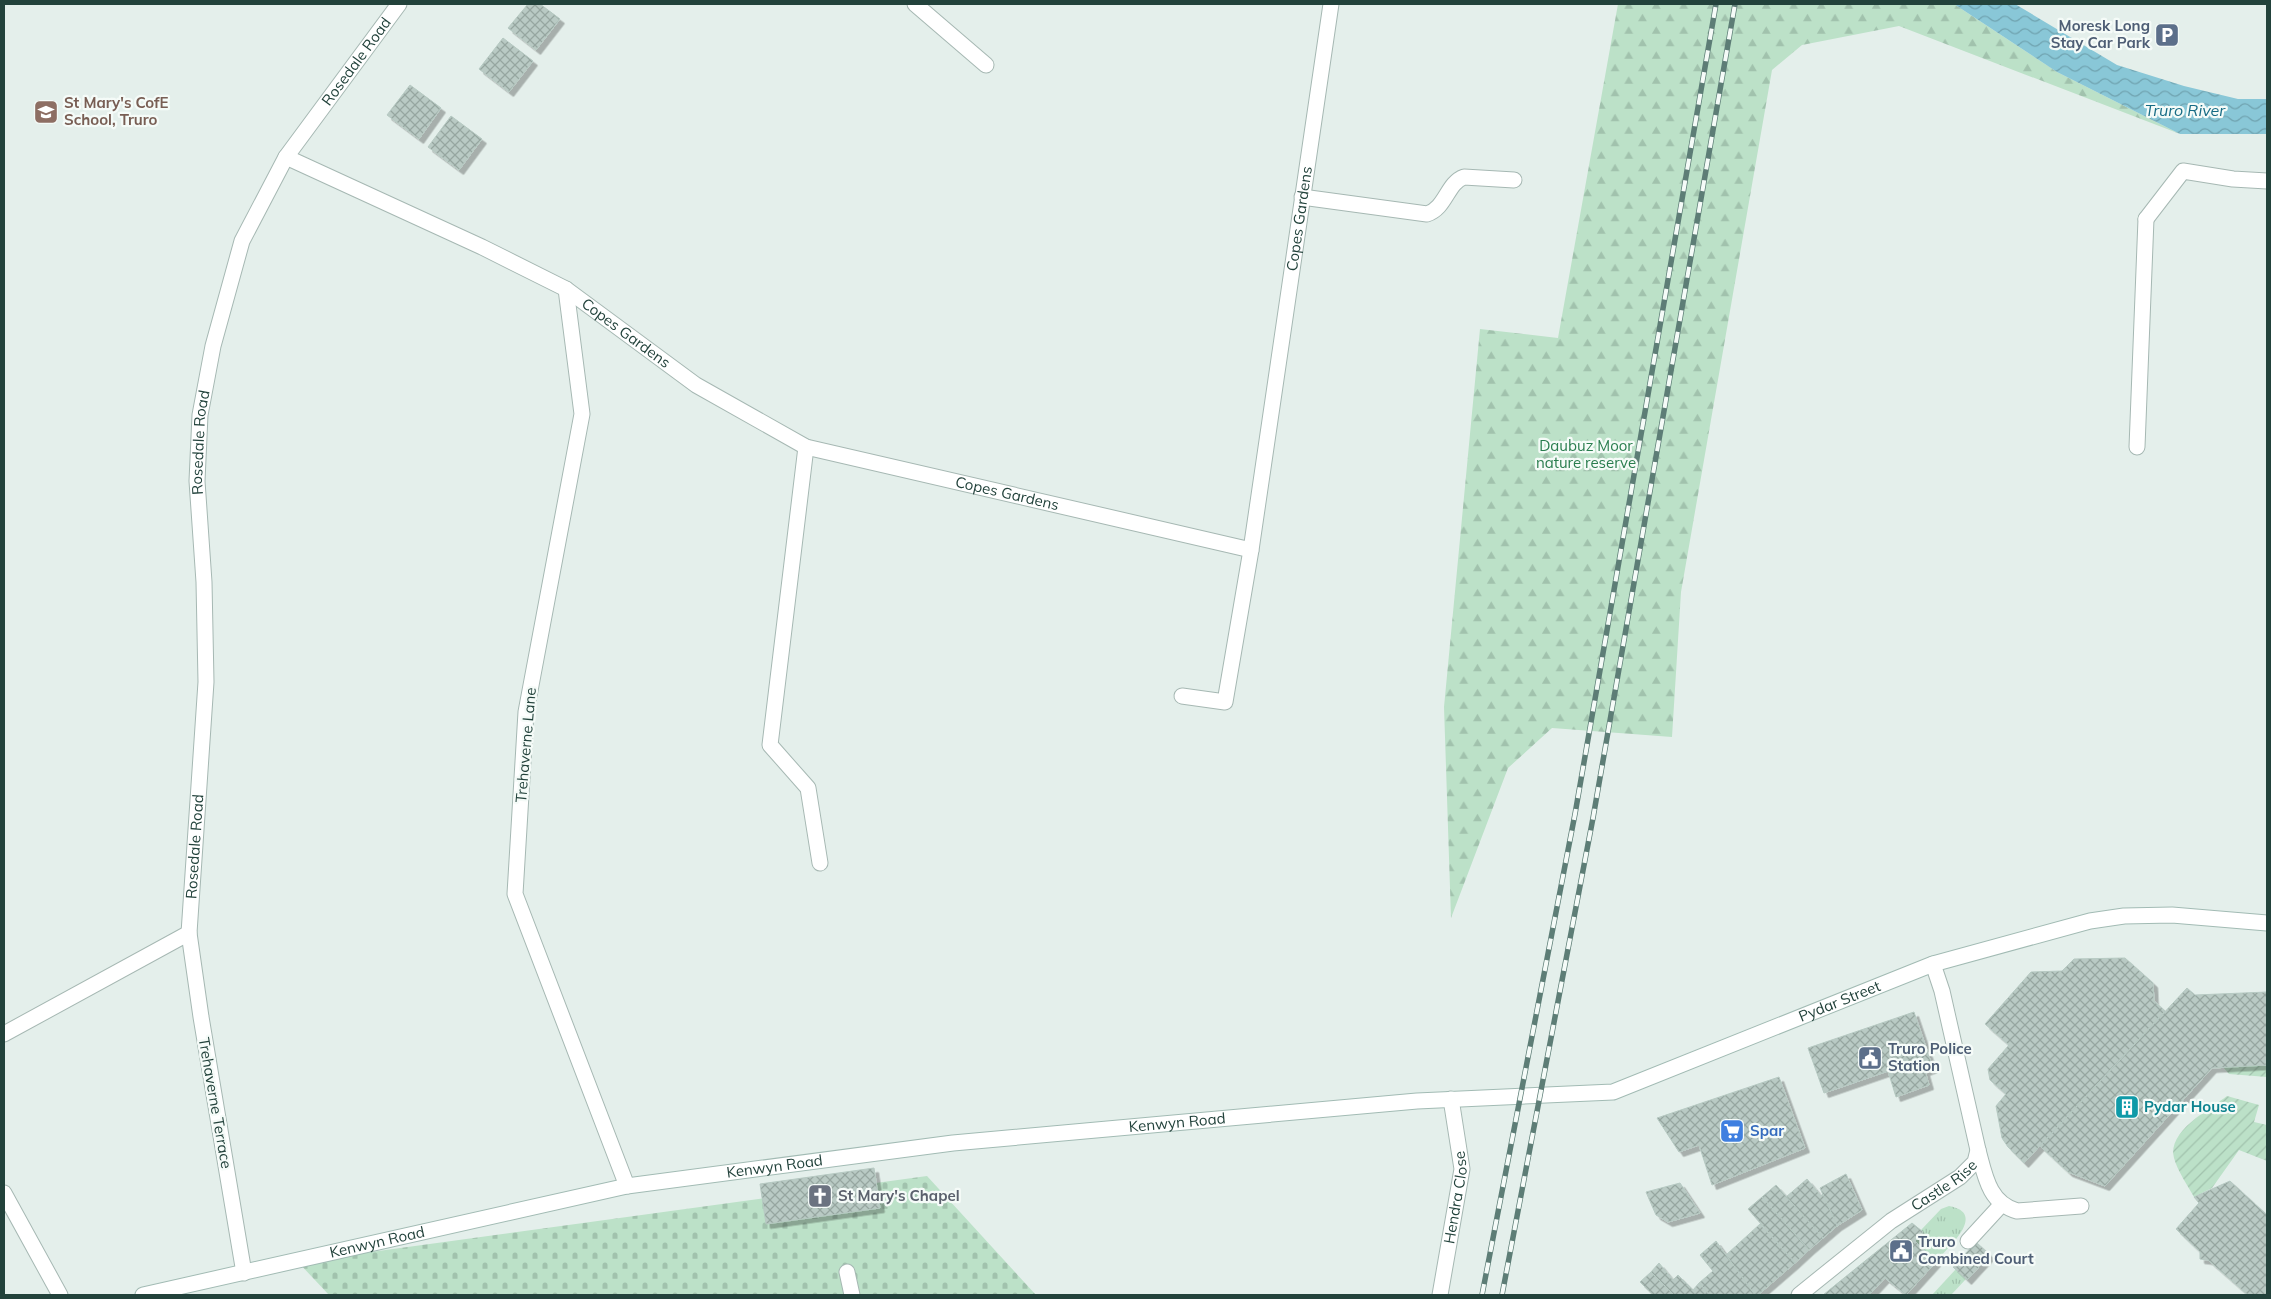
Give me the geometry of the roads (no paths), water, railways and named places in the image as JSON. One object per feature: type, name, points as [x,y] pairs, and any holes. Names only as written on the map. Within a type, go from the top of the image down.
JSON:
[{"type":"street","name":"Rosedale Road","points":[[189,933],[206,682],[204,582],[196,481],[200,415],[213,346],[242,241],[286,157],[399,4]]},
{"type":"street","points":[[915,4],[986,66]]},
{"type":"street","name":"Copes Gardens","points":[[286,157],[482,247],[566,289],[696,385],[806,447],[1251,550],[1331,4]]},
{"type":"street","points":[[2137,447],[2146,219],[2183,171],[2233,179],[2267,181]]},
{"type":"street","points":[[1302,197],[1427,214],[1435,211],[1440,206],[1458,179],[1464,177],[1514,180]]},
{"type":"street","name":"Trehaverne Lane","points":[[566,289],[582,414],[526,712],[515,894],[627,1186]]},
{"type":"street","points":[[806,447],[770,745],[808,788],[820,863]]},
{"type":"street","points":[[1182,696],[1225,702],[1251,550]]},
{"type":"street","name":"Pydar Street","points":[[1417,1101],[1613,1092],[1933,964],[2090,921],[2124,916],[2172,915],[2267,923]]},
{"type":"street","points":[[4,1034],[189,933]]},
{"type":"street","name":"Trehaverne Terrace","points":[[189,933],[201,1017],[244,1273]]},
{"type":"street","name":"Castle Rise","points":[[1799,1295],[1871,1235],[1911,1207],[1960,1177],[1975,1162],[1978,1150],[1942,991],[1933,964]]},
{"type":"street","name":"Hendra Close","points":[[1440,1295],[1462,1169],[1451,1099]]},
{"type":"street","name":"Kenwyn Road","points":[[143,1295],[627,1186],[954,1143],[1417,1101]]},
{"type":"street","points":[[1978,1150],[1988,1187],[2002,1204],[2008,1208],[2017,1211],[2081,1206]]},
{"type":"street","points":[[4,1193],[60,1295]]},
{"type":"street","points":[[1968,1241],[2002,1204]]},
{"type":"street","points":[[847,1272],[852,1295]]},
{"type":"water","name":"Truro River","points":[[1954,4],[2015,4],[2117,65],[2184,86],[2238,99],[2267,99],[2267,134],[2180,134],[2057,72]]},
{"type":"railway","points":[[1482,1295],[1575,814],[1716,4]]},
{"type":"railway","points":[[1502,1295],[1593,818],[1735,4]]},
{"type":"place","name":"Moresk Long Stay Car Park","points":[[2167,35]]},
{"type":"place","name":"St Mary's CofE School, Truro","points":[[46,112]]},
{"type":"place","name":"Truro Police Station","points":[[1870,1058]]},
{"type":"place","name":"Pydar House","points":[[2127,1107]]},
{"type":"place","name":"Spar","points":[[1732,1131]]},
{"type":"place","name":"St Mary's Chapel","points":[[820,1196]]},
{"type":"place","name":"Truro Combined Court","points":[[1901,1251]]},
{"type":"park label","name":"Daubuz Moor nature reserve","points":[[1586,454]]}]
